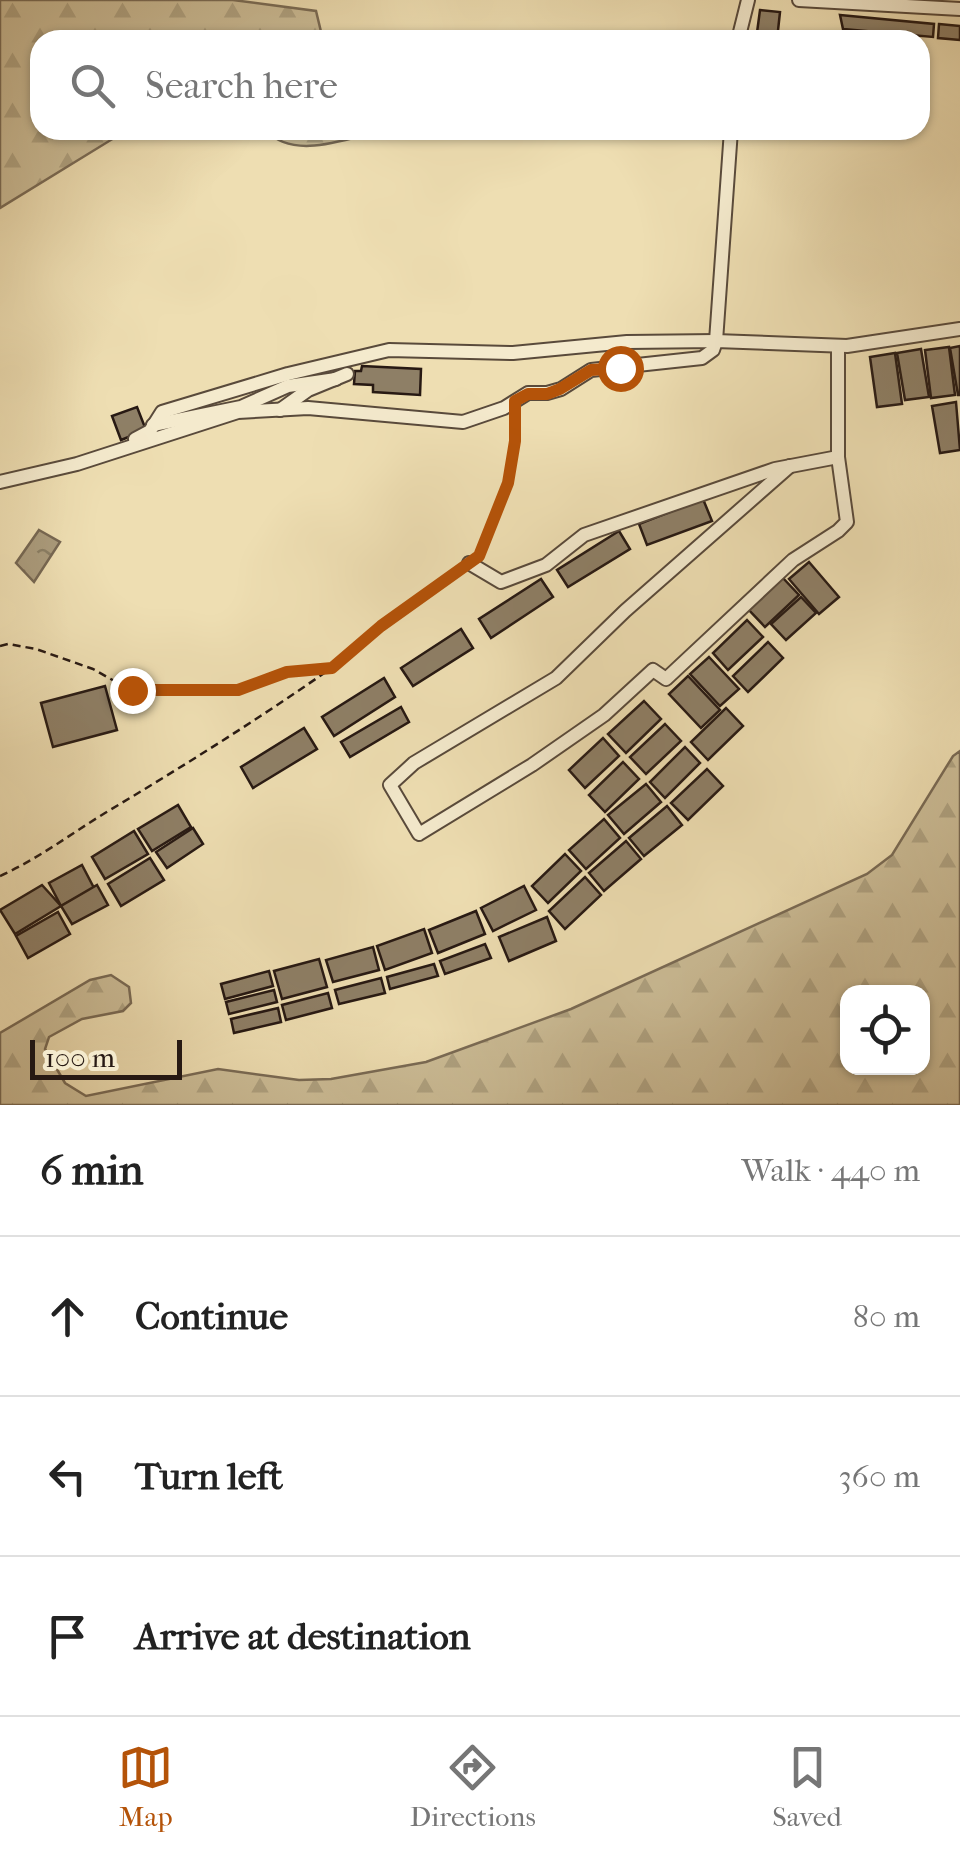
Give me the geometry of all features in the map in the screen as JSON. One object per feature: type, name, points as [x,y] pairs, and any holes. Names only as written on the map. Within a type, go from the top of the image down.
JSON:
[{"type":"street","points":[[740,30],[748,0]]},
{"type":"street","points":[[799,0],[960,9]]},
{"type":"street","points":[[0,482],[116,452],[238,412],[308,408],[463,422],[504,408],[528,394],[560,389],[591,370],[702,358],[713,350],[716,341],[729,140]]},
{"type":"street","points":[[116,452],[153,425],[162,412],[288,374],[389,350],[513,353],[627,342],[716,341],[838,346],[960,329]]},
{"type":"street","points":[[790,466],[556,678],[414,763],[390,785],[420,834],[604,715],[653,670],[666,679],[794,560],[847,522],[838,456],[838,346]]},
{"type":"street","points":[[153,425],[241,407],[288,386],[342,377],[308,390],[280,410]]},
{"type":"street","points":[[469,563],[501,582],[546,565],[584,536],[676,501],[790,466],[838,456]]},
{"type":"path","points":[[0,876],[34,860],[229,739],[332,668],[381,626],[479,556],[508,483],[515,441],[515,401]]},
{"type":"path","points":[[0,646],[8,644],[50,654],[93,669],[132,690],[238,690],[287,672],[332,668]]},
{"type":"green space","points":[[0,0],[233,0],[316,11],[321,30],[30,30],[30,140],[111,140],[0,208]]},
{"type":"green space","points":[[281,140],[347,140],[323,145]]},
{"type":"green space","points":[[960,751],[960,1105],[0,1105],[0,1033],[90,980],[111,975],[129,987],[131,1003],[123,1011],[82,1019],[49,1037],[45,1049],[65,1083],[86,1096],[218,1069],[299,1080],[331,1079],[426,1062],[571,1009],[867,874],[892,855],[953,756]]},
{"type":"water","points":[[39,530],[60,542],[34,582],[16,563]]},
{"type":"building","points":[[760,10],[780,12],[778,30],[757,30]]},
{"type":"building","points":[[840,15],[934,24],[933,37],[930,30],[843,29]]},
{"type":"building","points":[[939,24],[960,26],[960,40],[938,38]]},
{"type":"building","points":[[960,346],[960,395],[958,395],[950,348]]},
{"type":"building","points":[[949,347],[955,395],[931,398],[925,350]]},
{"type":"building","points":[[921,349],[929,397],[905,400],[897,353]]},
{"type":"building","points":[[895,353],[902,404],[877,407],[870,357]]},
{"type":"building","points":[[362,366],[421,369],[420,395],[373,392],[373,385],[354,384],[355,371],[361,371]]},
{"type":"building","points":[[956,402],[960,450],[940,453],[932,406]]},
{"type":"building","points":[[137,407],[146,430],[121,440],[112,416]]},
{"type":"building","points":[[703,499],[712,521],[647,545],[639,524]]},
{"type":"building","points":[[619,531],[630,549],[568,587],[557,570]]},
{"type":"building","points":[[809,562],[839,597],[819,614],[789,579]]},
{"type":"building","points":[[782,577],[799,595],[765,627],[748,609]]},
{"type":"building","points":[[541,579],[553,597],[491,638],[479,619]]},
{"type":"building","points":[[801,597],[816,613],[786,640],[771,624]]},
{"type":"building","points":[[747,620],[763,637],[728,670],[713,653]]},
{"type":"building","points":[[461,629],[473,648],[413,686],[401,668]]},
{"type":"building","points":[[768,642],[783,658],[748,692],[733,676]]},
{"type":"building","points":[[709,657],[739,689],[720,706],[690,674]]},
{"type":"building","points":[[688,676],[720,710],[701,728],[669,694]]},
{"type":"building","points":[[384,678],[395,697],[334,736],[322,717]]},
{"type":"building","points":[[105,686],[117,730],[53,747],[41,703]]},
{"type":"building","points":[[644,701],[661,719],[626,753],[608,734]]},
{"type":"building","points":[[401,707],[409,722],[350,757],[341,742]]},
{"type":"building","points":[[726,708],[743,726],[708,760],[691,742]]},
{"type":"building","points":[[665,724],[681,741],[646,774],[630,757]]},
{"type":"building","points":[[304,728],[317,749],[253,788],[241,767]]},
{"type":"building","points":[[603,738],[619,756],[585,788],[569,770]]},
{"type":"building","points":[[685,747],[700,763],[665,798],[650,782]]},
{"type":"building","points":[[623,762],[639,779],[605,812],[589,795]]},
{"type":"building","points":[[707,769],[723,786],[688,820],[671,803]]},
{"type":"building","points":[[646,784],[661,802],[624,834],[608,815]]},
{"type":"building","points":[[178,805],[191,827],[152,851],[138,829]]},
{"type":"building","points":[[667,806],[682,825],[644,856],[629,838]]},
{"type":"building","points":[[604,819],[620,838],[586,869],[569,850]]},
{"type":"building","points":[[193,828],[203,844],[167,868],[156,852]]},
{"type":"building","points":[[134,831],[148,854],[105,879],[92,857]]},
{"type":"building","points":[[626,841],[641,859],[604,891],[589,873]]},
{"type":"building","points":[[565,854],[581,871],[548,903],[532,886]]},
{"type":"building","points":[[150,858],[164,880],[121,906],[108,884]]},
{"type":"building","points":[[82,865],[94,888],[61,906],[49,883]]},
{"type":"building","points":[[585,877],[601,895],[565,929],[549,911]]},
{"type":"building","points":[[42,885],[61,906],[15,934],[0,910]]},
{"type":"building","points":[[97,885],[108,905],[72,924],[61,906]]},
{"type":"building","points":[[524,886],[536,910],[493,931],[481,908]]},
{"type":"building","points":[[476,911],[485,934],[438,953],[429,930]]},
{"type":"building","points":[[58,912],[70,934],[28,958],[16,936]]},
{"type":"building","points":[[547,917],[556,941],[509,961],[499,937]]},
{"type":"building","points":[[424,929],[432,953],[385,970],[377,946]]},
{"type":"building","points":[[485,944],[491,958],[445,974],[440,961]]},
{"type":"building","points":[[373,947],[379,970],[333,982],[326,960]]},
{"type":"building","points":[[319,959],[327,987],[282,999],[274,971]]},
{"type":"building","points":[[434,964],[438,976],[390,989],[387,977]]},
{"type":"building","points":[[269,971],[273,986],[225,999],[221,984]]},
{"type":"building","points":[[381,978],[385,993],[339,1004],[335,990]]},
{"type":"building","points":[[274,990],[277,1002],[229,1014],[226,1002]]},
{"type":"building","points":[[328,993],[332,1008],[286,1020],[282,1005]]},
{"type":"building","points":[[278,1008],[281,1022],[234,1033],[231,1019]]},
{"type":"route","points":[[132,690],[238,690],[287,672],[332,668],[381,626],[479,556],[508,483],[515,441],[515,401],[528,394],[560,389],[591,370],[620,368]]}]
